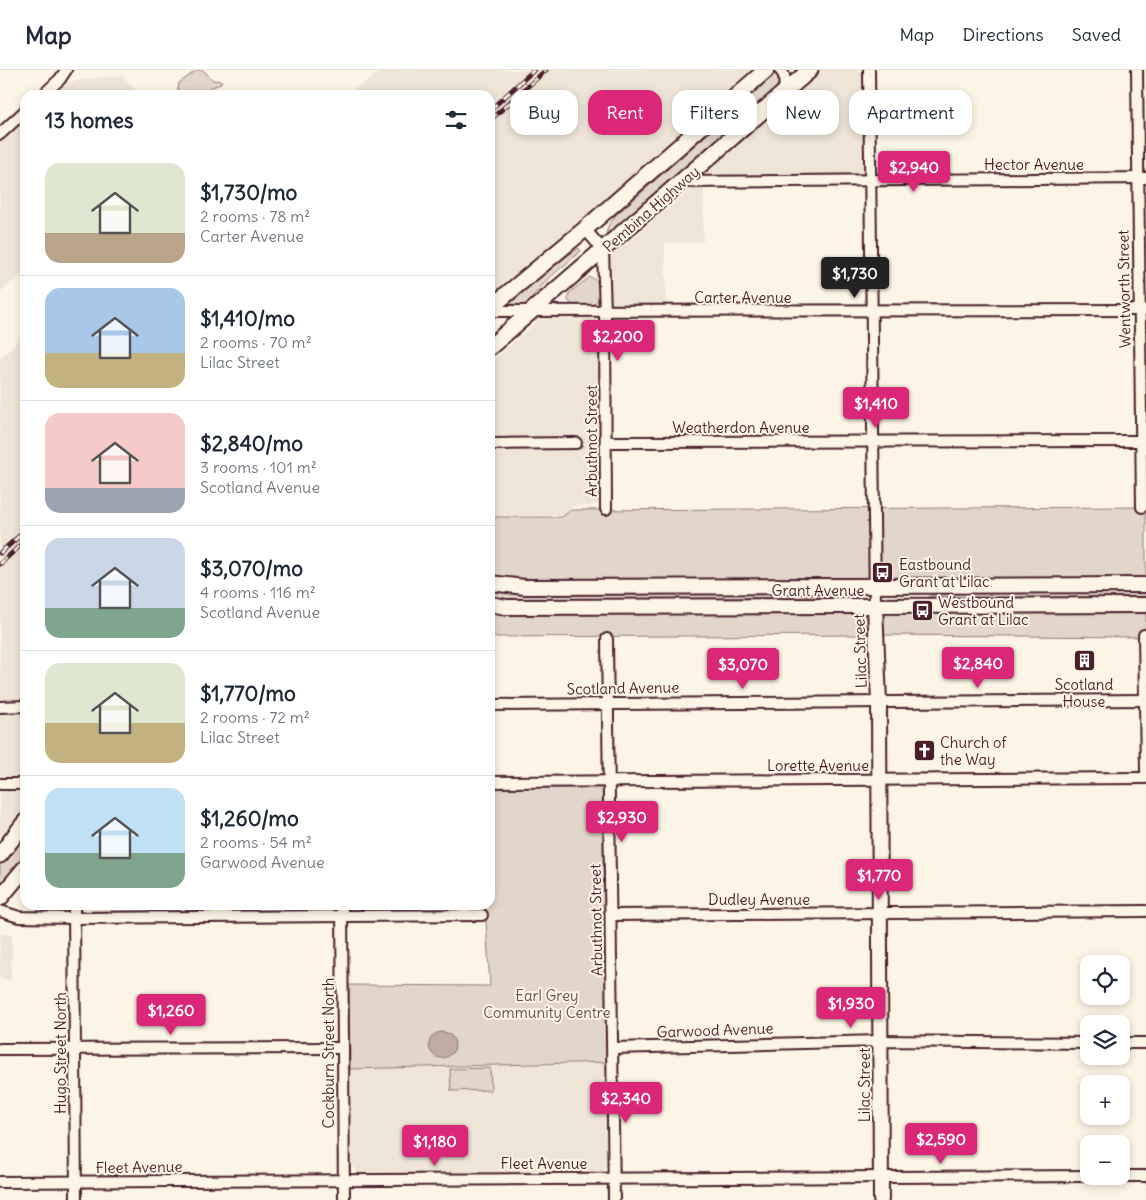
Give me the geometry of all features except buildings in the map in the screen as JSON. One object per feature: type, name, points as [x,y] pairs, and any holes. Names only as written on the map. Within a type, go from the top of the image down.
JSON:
[{"type":"main road","name":"Pembina Highway","points":[[495,306],[766,70]]},
{"type":"main road","name":"Pembina Highway","points":[[788,90],[810,70]]},
{"type":"main road","name":"Pembina Highway","points":[[495,343],[767,109]]},
{"type":"main road","name":"Grant Avenue","points":[[495,584],[525,587],[1146,585]]},
{"type":"main road","name":"Grant Avenue","points":[[495,605],[506,607],[1146,605]]},
{"type":"main road","name":"Lilac Street","points":[[875,606],[878,702],[881,1200]]},
{"type":"main road","points":[[0,855],[20,829]]},
{"type":"main road","points":[[0,898],[20,874]]},
{"type":"street","points":[[780,70],[784,75],[785,90]]},
{"type":"street","name":"Lilac Street","points":[[869,70],[875,606]]},
{"type":"street","name":"Wentworth Street","points":[[1137,70],[1142,178],[1144,441],[1142,507]]},
{"type":"street","points":[[47,90],[65,72]]},
{"type":"street","points":[[0,134],[20,116]]},
{"type":"street","name":"Hector Avenue","points":[[683,182],[1142,178]]},
{"type":"street","points":[[585,229],[603,250]]},
{"type":"street","name":"Arbuthnot Street","points":[[603,250],[606,312],[606,509]]},
{"type":"street","name":"Carter Avenue","points":[[495,310],[606,312],[1143,310]]},
{"type":"street","name":"Weatherdon Avenue","points":[[606,442],[1144,441]]},
{"type":"street","points":[[495,444],[576,442]]},
{"type":"street","points":[[1144,635],[1146,772]]},
{"type":"street","name":"Arbuthnot Street","points":[[607,639],[614,1200]]},
{"type":"street","name":"Scotland Avenue","points":[[495,705],[1146,700]]},
{"type":"street","points":[[0,707],[20,706]]},
{"type":"street","name":"Lorette Avenue","points":[[495,782],[1146,778]]},
{"type":"street","points":[[0,784],[20,784]]},
{"type":"street","name":"Hugo Street North","points":[[74,910],[76,1200]]},
{"type":"street","name":"Cockburn Street North","points":[[342,910],[344,1200]]},
{"type":"street","points":[[0,911],[19,917],[74,918],[482,915]]},
{"type":"street","name":"Dudley Avenue","points":[[611,915],[1146,911]]},
{"type":"street","name":"Garwood Avenue","points":[[613,1048],[880,1041],[1080,1042]]},
{"type":"street","points":[[1130,1043],[1146,1043]]},
{"type":"street","points":[[0,1049],[343,1048]]},
{"type":"street","name":"Fleet Avenue","points":[[0,1182],[615,1178],[881,1179],[1080,1176]]},
{"type":"street","points":[[1130,1176],[1146,1176]]},
{"type":"shaded area","points":[[384,70],[752,70],[729,90],[672,90],[672,135],[678,135],[495,293],[495,90],[353,90]]},
{"type":"shaded area","points":[[810,70],[869,70],[869,90],[849,90],[849,135],[870,135],[870,181],[683,182],[736,135],[757,135],[757,117],[767,108],[767,135],[839,135],[839,90],[787,90]]},
{"type":"shaded area","points":[[122,75],[136,90],[57,90],[66,82]]},
{"type":"shaded area","points":[[20,124],[20,276],[0,292],[0,142]]},
{"type":"shaded area","points":[[694,187],[704,187],[703,242],[665,243],[666,309],[610,308],[609,261],[611,256]]},
{"type":"shaded area","points":[[541,318],[589,318],[596,320],[599,327],[599,504],[573,506],[564,515],[495,516],[495,359]]},
{"type":"shaded area","points":[[20,338],[20,829],[0,855],[0,359]]},
{"type":"shaded area","points":[[0,934],[12,934],[11,980],[0,980]]},
{"type":"shaded area","points":[[442,1032],[451,1036],[455,1045],[451,1054],[442,1058],[433,1054],[429,1045],[433,1036]]},
{"type":"shaded area","points":[[609,1062],[608,1166],[603,1171],[360,1174],[352,1167],[350,1069]]},
{"type":"green space","points":[[197,70],[203,70],[213,80],[222,81],[220,84],[207,90],[178,90],[179,83]]},
{"type":"green space","points":[[776,73],[780,80],[775,90],[767,90],[767,98],[757,107],[757,90]]},
{"type":"green space","points":[[706,135],[725,135],[609,236],[606,235],[608,226],[615,216]]},
{"type":"green space","points":[[579,248],[581,251],[548,279],[525,305],[509,304],[554,265]]},
{"type":"green space","points":[[590,277],[596,280],[599,287],[599,299],[596,303],[586,307],[572,305],[568,300],[569,293]]},
{"type":"green space","points":[[1146,507],[1146,578],[541,581],[495,577],[495,517],[562,517],[571,510]]},
{"type":"green space","points":[[495,590],[529,593],[855,593],[856,597],[523,600],[495,597]]},
{"type":"green space","points":[[993,591],[1146,591],[1146,597],[929,599],[929,596]]},
{"type":"green space","points":[[859,611],[869,619],[869,635],[495,637],[495,612],[542,614]]},
{"type":"green space","points":[[1146,611],[1146,637],[882,635],[882,620],[888,612]]},
{"type":"green space","name":"Earl Grey Community Centre","points":[[603,787],[609,1062],[350,1069],[349,985],[490,986],[485,910],[495,910],[495,788]]},
{"type":"green space","points":[[20,837],[20,863],[0,889],[0,863]]},
{"type":"green space","points":[[490,1068],[491,1090],[451,1091],[450,1069]]},
{"type":"railway","points":[[495,105],[534,70]]},
{"type":"railway","points":[[495,116],[546,70]]},
{"type":"railway","points":[[0,553],[20,535]]},
{"type":"railway","points":[[0,564],[20,546]]},
{"type":"place","name":"Eastbound Grant at Lilac","points":[[883,573]]},
{"type":"place","name":"Westbound Grant at Lilac","points":[[922,611]]},
{"type":"place","name":"Scotland House","points":[[1084,661]]},
{"type":"place","name":"Church of the Way","points":[[924,751]]}]
